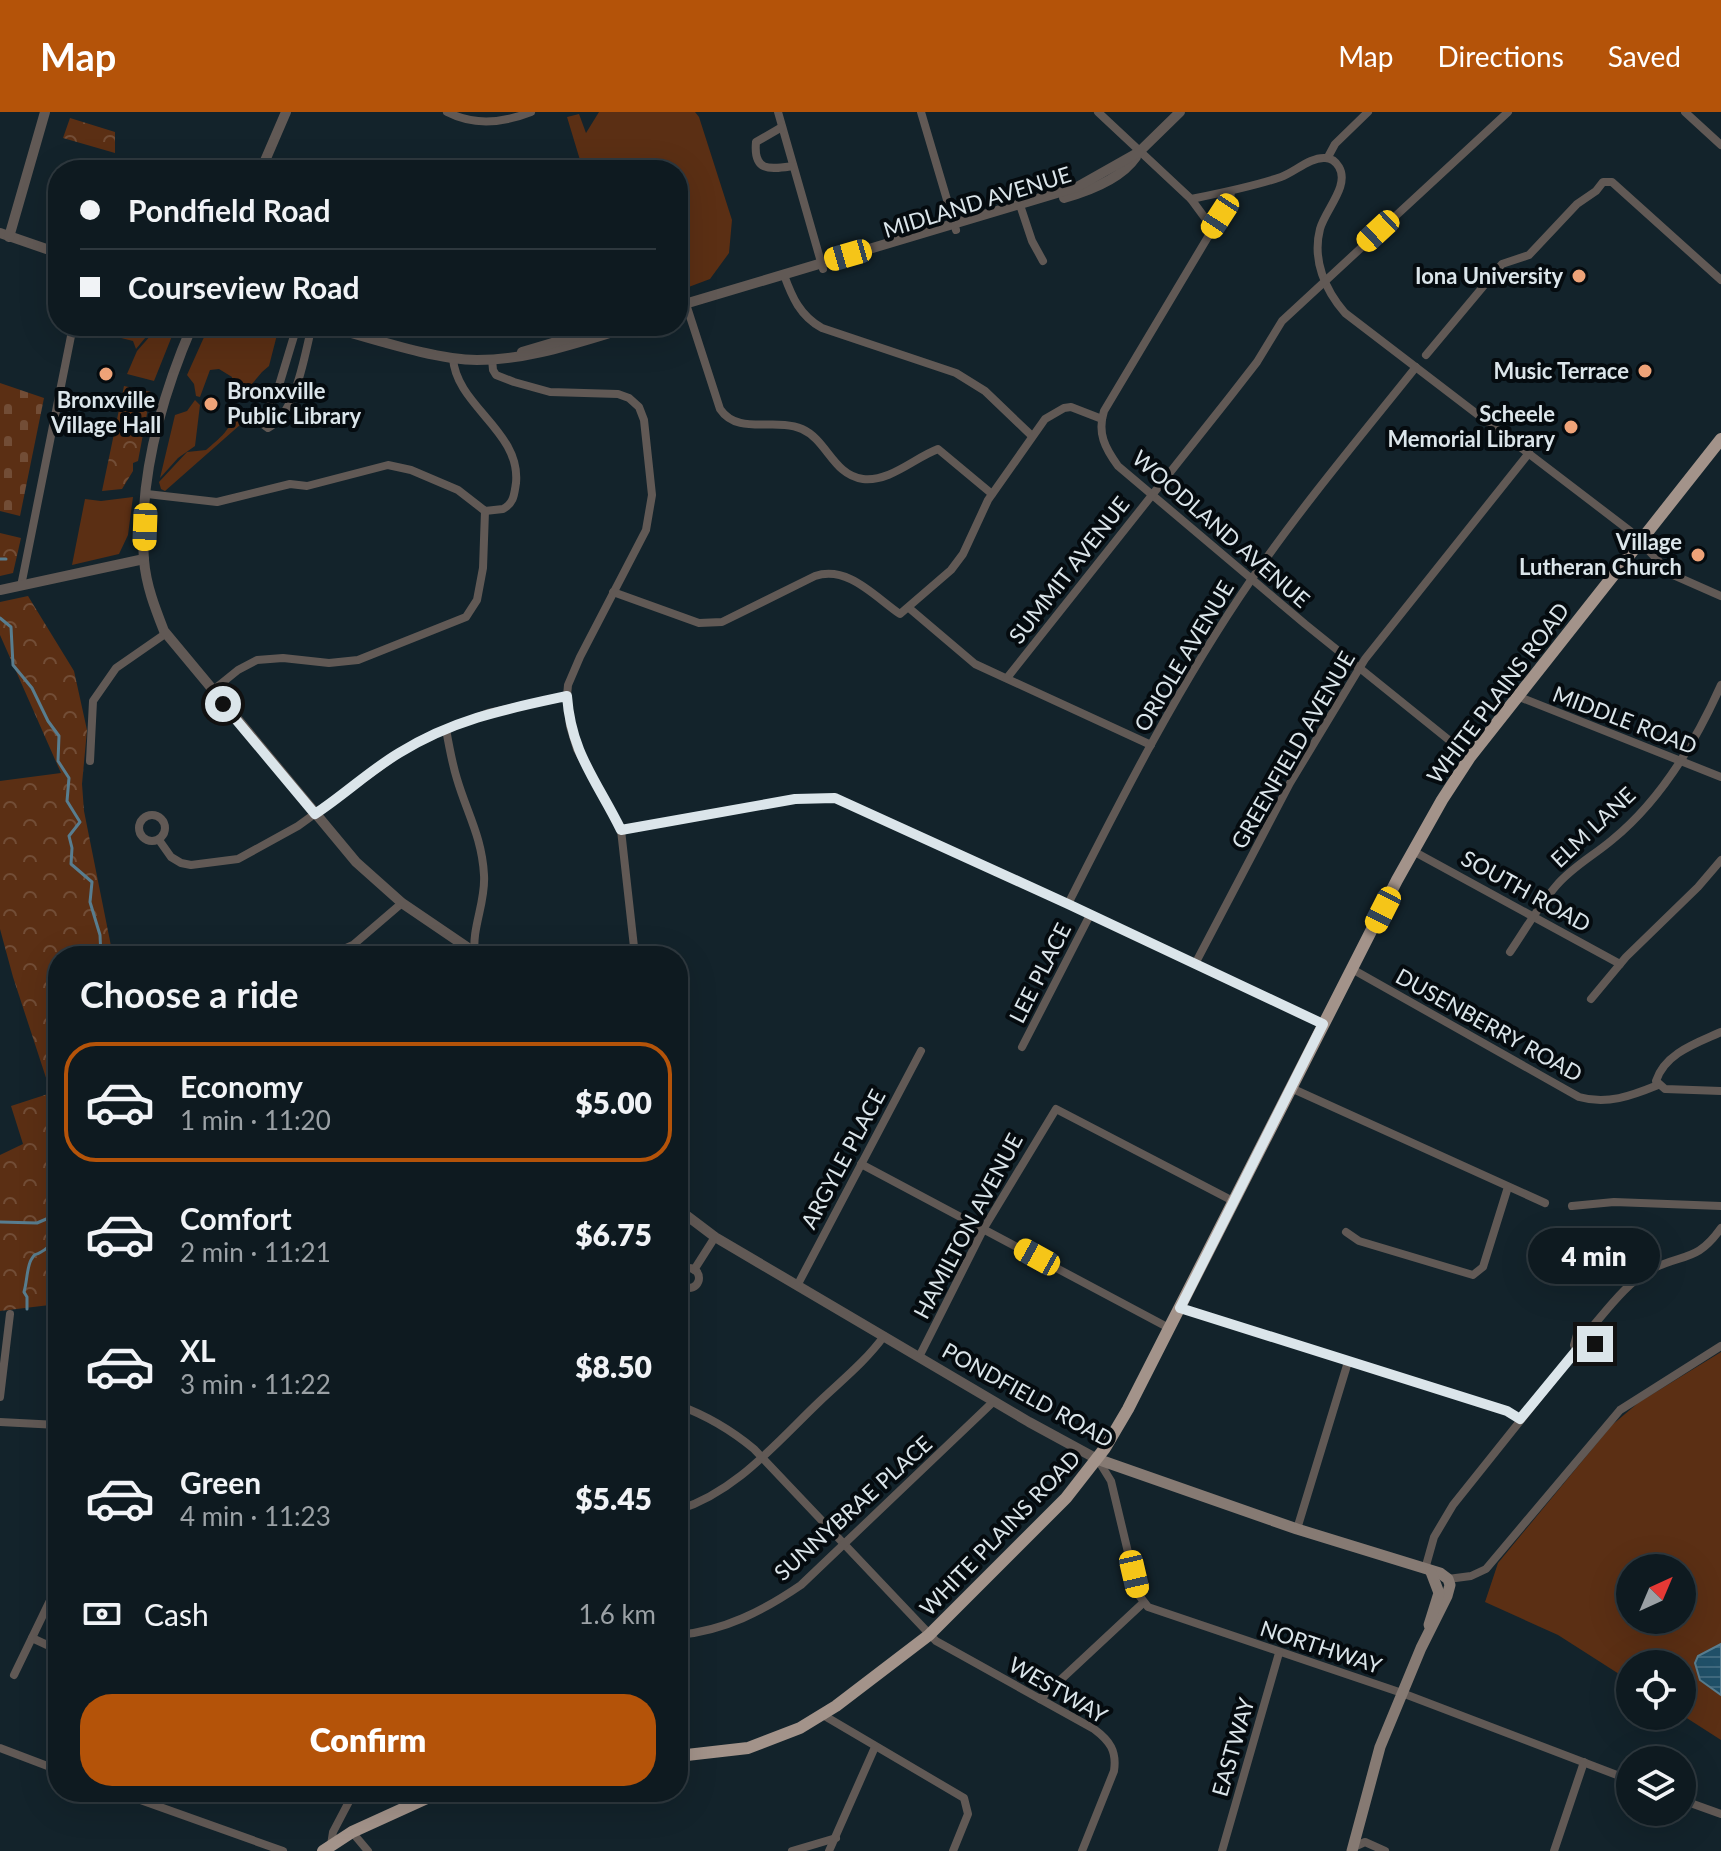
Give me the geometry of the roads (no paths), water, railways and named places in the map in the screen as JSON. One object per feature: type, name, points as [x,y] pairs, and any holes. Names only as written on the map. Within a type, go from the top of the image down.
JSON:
[{"type":"main road","name":"WHITE PLAINS ROAD","points":[[688,1755],[748,1748],[823,1715],[929,1635],[1044,1521],[1097,1459],[1128,1409],[1323,1024],[1442,800],[1470,757],[1517,696],[1721,439]]},
{"type":"main road","name":"PONDFIELD ROAD","points":[[1097,1459],[1297,1529],[1440,1573],[1448,1579]]},
{"type":"main road","points":[[1428,1571],[1439,1593],[1428,1633]]},
{"type":"main road","points":[[1353,1849],[1380,1747],[1447,1596],[1448,1579]]},
{"type":"main road","points":[[327,1848],[352,1832],[418,1802]]},
{"type":"street","points":[[45,112],[4,235],[48,250]]},
{"type":"street","points":[[265,160],[286,112]]},
{"type":"street","points":[[447,112],[475,122],[489,122],[531,112]]},
{"type":"street","points":[[778,112],[822,266]]},
{"type":"street","points":[[921,112],[955,227]]},
{"type":"street","points":[[1098,112],[1191,199],[1208,222],[1209,232]]},
{"type":"street","name":"MIDLAND AVENUE","points":[[688,307],[1021,208],[1077,187],[1139,152],[1180,112]]},
{"type":"street","points":[[1328,157],[1335,144],[1368,112]]},
{"type":"street","name":"SUMMIT AVENUE","points":[[1007,678],[1257,362],[1282,321],[1508,112]]},
{"type":"street","points":[[1685,112],[1721,145]]},
{"type":"street","points":[[782,127],[756,142],[757,158],[767,169],[774,171],[793,166]]},
{"type":"street","points":[[1191,199],[1281,177],[1315,159],[1328,157]]},
{"type":"street","points":[[1328,157],[1340,168],[1342,183],[1320,228],[1319,259],[1324,281],[1345,313],[1640,541],[1671,574],[1721,596]]},
{"type":"street","points":[[1426,355],[1502,264],[1529,255],[1577,204],[1603,182],[1612,182],[1721,280]]},
{"type":"street","points":[[613,592],[699,623],[711,624],[722,622],[815,576],[831,573],[852,579],[900,614],[951,570],[963,554],[978,517],[1045,419],[1071,407],[1102,419],[1113,393],[1230,200],[1231,191]]},
{"type":"street","points":[[1021,208],[1032,241],[1043,261]]},
{"type":"street","points":[[1319,259],[1333,265],[1342,264]]},
{"type":"street","points":[[785,278],[797,305],[811,322],[956,373],[985,391],[1032,436]]},
{"type":"street","points":[[688,322],[720,409],[730,420],[747,424],[789,425],[806,431],[824,446],[836,465],[861,479],[886,475],[938,449],[992,494]]},
{"type":"street","points":[[21,586],[71,336]]},
{"type":"street","points":[[188,336],[160,416],[147,494],[144,559],[152,600],[165,634],[356,862],[402,903],[464,946]]},
{"type":"street","points":[[294,336],[275,395],[261,417],[263,426],[268,428],[289,403],[309,336]]},
{"type":"street","points":[[366,336],[453,358],[492,359],[536,355],[600,336]]},
{"type":"street","points":[[505,357],[575,336]]},
{"type":"street","points":[[147,494],[217,502],[290,484],[307,486],[388,465],[411,470],[458,490],[485,511],[503,509],[512,501],[516,463],[457,377],[453,358]]},
{"type":"street","points":[[492,359],[496,375],[514,382],[550,392],[618,394],[629,398],[639,407],[648,439],[651,511],[646,530],[573,671],[567,696],[570,726],[577,749],[621,830],[634,946]]},
{"type":"street","name":"ORIOLE AVENUE","points":[[1068,904],[1151,745],[1251,580],[1329,475],[1416,367]]},
{"type":"street","points":[[275,395],[289,403]]},
{"type":"street","name":"WOODLAND AVENUE","points":[[1102,419],[1100,430],[1108,452],[1118,466],[1251,580],[1470,757]]},
{"type":"street","name":"GREENFIELD AVENUE","points":[[1195,964],[1290,783],[1359,668],[1529,453]]},
{"type":"street","points":[[212,691],[238,670],[257,660],[283,658],[329,663],[358,660],[466,617],[477,600],[483,568],[485,511]]},
{"type":"street","points":[[0,590],[144,559]]},
{"type":"street","points":[[909,608],[975,664],[1151,745]]},
{"type":"street","points":[[90,761],[93,701],[116,668],[165,634]]},
{"type":"street","name":"ELM LANE","points":[[1510,952],[1572,869],[1612,840],[1628,824],[1680,760],[1721,685]]},
{"type":"street","points":[[159,840],[171,857],[181,863],[191,865],[238,859],[280,838],[399,753],[446,729],[488,713],[567,696]]},
{"type":"street","name":"MIDDLE ROAD","points":[[1517,696],[1721,777]]},
{"type":"street","points":[[446,729],[456,778],[482,854],[483,902],[474,946]]},
{"type":"street","points":[[621,830],[795,799],[835,798],[1323,1024]]},
{"type":"street","name":"SOUTH ROAD","points":[[1413,851],[1620,964]]},
{"type":"street","points":[[1591,999],[1620,964],[1721,860]]},
{"type":"street","points":[[1710,874],[1721,879]]},
{"type":"street","points":[[351,946],[402,903]]},
{"type":"street","name":"LEE PLACE","points":[[1022,1047],[1090,915]]},
{"type":"street","name":"DUSENBERRY ROAD","points":[[1352,969],[1579,1097],[1612,1101],[1658,1085],[1675,1091],[1721,1091]]},
{"type":"street","points":[[1658,1085],[1657,1077],[1662,1068],[1675,1056],[1721,1032]]},
{"type":"street","name":"ARGYLE PLACE","points":[[798,1284],[921,1051]]},
{"type":"street","points":[[1291,1088],[1545,1203]]},
{"type":"street","name":"HAMILTON AVENUE","points":[[919,1357],[984,1228],[1056,1109],[1233,1201]]},
{"type":"street","points":[[861,1164],[1169,1328]]},
{"type":"street","points":[[1346,1232],[1359,1241],[1473,1275],[1483,1267],[1508,1187]]},
{"type":"street","points":[[1572,1206],[1614,1202],[1721,1206]]},
{"type":"street","name":"PONDFIELD ROAD","points":[[688,1217],[715,1237],[1097,1459]]},
{"type":"street","points":[[1576,1351],[1574,1345],[1578,1331],[1593,1326],[1614,1301],[1645,1273],[1691,1257],[1709,1244],[1721,1228]]},
{"type":"street","points":[[694,1270],[715,1237]]},
{"type":"street","points":[[1180,1308],[1507,1411],[1520,1419]]},
{"type":"street","points":[[0,1397],[10,1314]]},
{"type":"street","points":[[1576,1351],[1585,1351],[1595,1344],[1597,1331],[1593,1326]]},
{"type":"street","points":[[688,1506],[713,1496],[732,1483],[864,1359],[884,1336]]},
{"type":"street","points":[[1448,1579],[1471,1576],[1486,1569],[1620,1410],[1719,1347]]},
{"type":"street","points":[[1428,1571],[1434,1537],[1442,1521],[1576,1351]]},
{"type":"street","points":[[1297,1529],[1348,1362]]},
{"type":"street","name":"SUNNYBRAE PLACE","points":[[688,1633],[716,1629],[770,1606],[801,1585],[994,1401]]},
{"type":"street","name":"WESTWAY","points":[[688,1409],[732,1430],[761,1457],[929,1635],[1094,1729],[1108,1741],[1114,1753],[1114,1771],[1082,1851]]},
{"type":"street","points":[[0,1422],[48,1424]]},
{"type":"street","points":[[1040,1699],[1143,1603],[1138,1594],[1111,1481],[1097,1459]]},
{"type":"street","name":"NORTHWAY","points":[[1143,1603],[1155,1610],[1402,1693],[1616,1775]]},
{"type":"street","points":[[14,1675],[48,1605]]},
{"type":"street","points":[[32,1638],[48,1645]]},
{"type":"street","name":"EASTWAY","points":[[1222,1851],[1279,1653]]},
{"type":"street","points":[[823,1715],[964,1798],[968,1814],[953,1851]]},
{"type":"street","points":[[829,1851],[875,1747]]},
{"type":"street","points":[[0,1748],[48,1766]]},
{"type":"street","points":[[1554,1851],[1584,1762]]},
{"type":"street","points":[[146,1802],[283,1851]]},
{"type":"street","points":[[327,1848],[349,1802]]},
{"type":"street","points":[[1696,1805],[1721,1814]]},
{"type":"street","points":[[352,1832],[368,1851]]},
{"type":"street","points":[[792,1851],[836,1838]]},
{"type":"street","points":[[1353,1849],[1365,1842],[1385,1851]]},
{"type":"water","points":[[1721,1644],[1721,1695],[1700,1680],[1696,1666],[1698,1656]]},
{"type":"waterway","points":[[0,559],[6,559]]},
{"type":"waterway","points":[[0,618],[11,627],[13,665],[32,688],[59,736],[58,761],[69,778],[67,801],[80,822],[69,836],[71,864],[92,882],[90,902],[101,946]]},
{"type":"waterway","points":[[0,1222],[37,1223],[48,1218]]},
{"type":"waterway","points":[[27,1309],[24,1292],[30,1263],[35,1255],[48,1246]]},
{"type":"place","name":"Iona University","points":[[1579,276]]},
{"type":"place","name":"Music Terrace","points":[[1645,371]]},
{"type":"place","name":"Bronxville Village Hall","points":[[106,374]]},
{"type":"place","name":"Bronxville Public Library","points":[[211,404]]},
{"type":"place","name":"Scheele Memorial Library","points":[[1571,427]]},
{"type":"place","name":"Village Lutheran Church","points":[[1698,555]]}]
